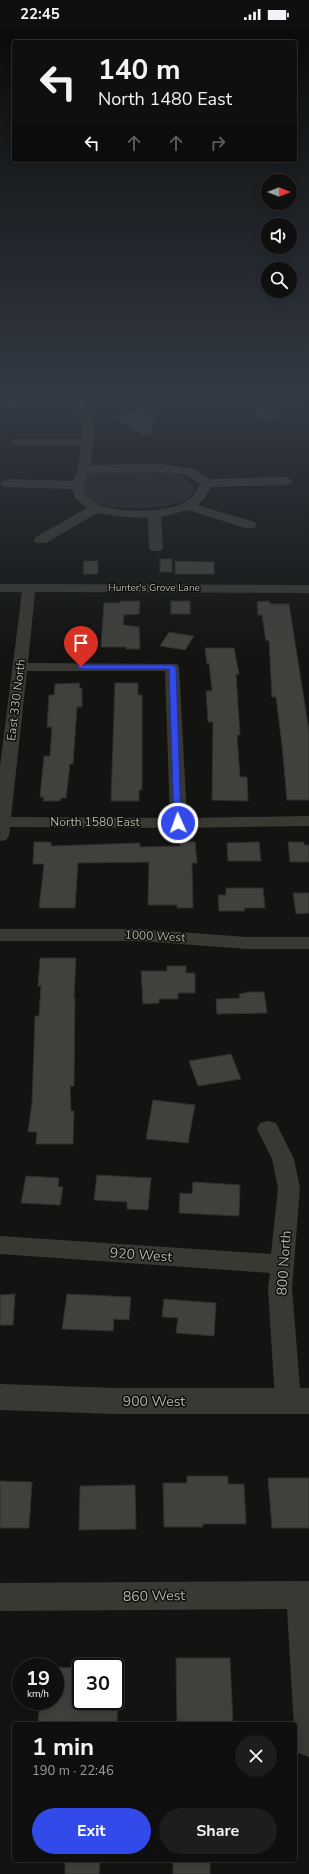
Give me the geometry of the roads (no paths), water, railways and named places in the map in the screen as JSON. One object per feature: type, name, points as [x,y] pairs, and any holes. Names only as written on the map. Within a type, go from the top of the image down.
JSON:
[{"type":"street","points":[[79,480],[77,485],[79,495],[94,509],[119,513],[174,512],[189,506],[198,500],[205,490],[207,483]]},
{"type":"street","points":[[203,480],[207,483],[287,481]]},
{"type":"street","points":[[6,483],[77,485]]},
{"type":"street","points":[[189,506],[250,525]]},
{"type":"street","points":[[41,540],[94,509]]},
{"type":"street","points":[[154,513],[156,548]]},
{"type":"street","name":"Hunter's Grove Lane","points":[[0,588],[309,589]]},
{"type":"street","name":"East 330 North","points":[[1,829],[5,757],[20,667],[29,588]]},
{"type":"street","points":[[20,667],[172,667],[178,823]]},
{"type":"street","name":"North 1580 East","points":[[1,829],[178,823],[309,821]]},
{"type":"street","name":"1000 West","points":[[0,934],[140,934],[247,943],[309,943]]},
{"type":"street","name":"800 North","points":[[268,1129],[284,1159],[289,1188],[280,1288],[299,1401]]},
{"type":"street","name":"920 West","points":[[0,1245],[283,1264]]},
{"type":"street","name":"900 West","points":[[0,1397],[115,1401],[299,1401]]},
{"type":"street","points":[[305,1595],[309,1742]]},
{"type":"street","name":"860 West","points":[[0,1597],[305,1595]]}]
